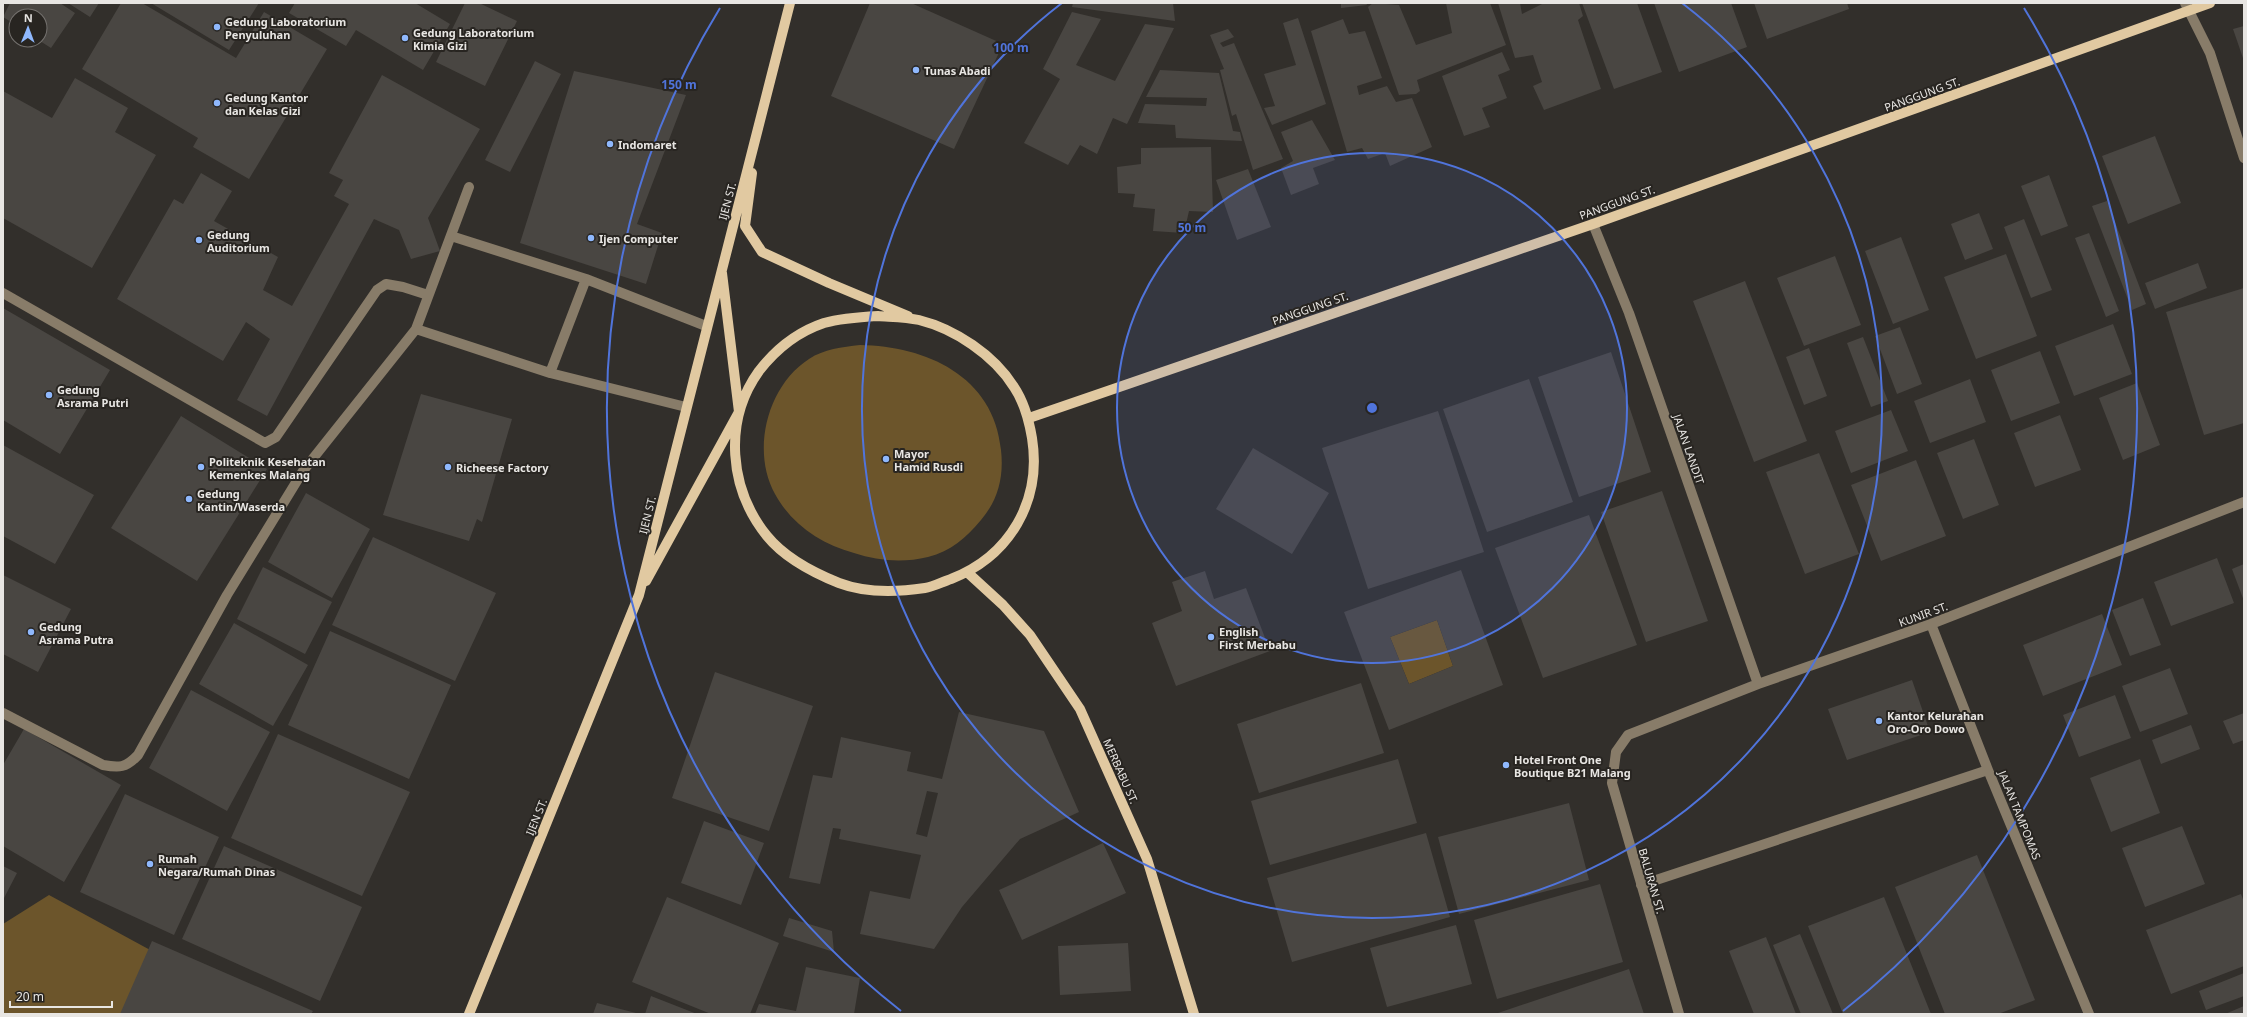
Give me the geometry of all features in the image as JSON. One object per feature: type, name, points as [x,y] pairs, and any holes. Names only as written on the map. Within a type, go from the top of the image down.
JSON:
[{"type":"main road","name":"IJEN ST.","points":[[468,1014],[639,595],[706,326],[758,132],[790,3]]},
{"type":"main road","name":"PANGGUNG ST.","points":[[1029,418],[1593,224],[2187,7],[2210,3]]},
{"type":"main road","points":[[721,268],[739,412],[734,440],[736,468],[744,499],[767,536],[790,555],[817,573],[841,584],[884,591],[927,588],[968,572],[988,559],[1012,534],[1026,506],[1034,475],[1033,447],[1029,418],[1014,387],[993,362],[971,344],[919,320],[828,283],[762,252],[745,226],[758,132]]},
{"type":"main road","points":[[639,595],[739,412],[752,381],[770,356],[785,343],[803,332],[824,324],[848,318],[878,316],[919,320]]},
{"type":"main road","name":"MERBABU ST.","points":[[968,572],[1003,605],[1030,635],[1080,709],[1147,859],[1195,1014]]},
{"type":"street","points":[[2187,7],[2210,53],[2244,158]]},
{"type":"street","points":[[3,713],[102,765],[119,768],[130,764],[138,755],[227,594],[303,471],[416,329],[469,187]]},
{"type":"street","name":"JALAN LANDIT","points":[[1593,224],[1629,313],[1758,684]]},
{"type":"street","points":[[451,236],[586,279],[706,326]]},
{"type":"street","points":[[550,373],[586,279]]},
{"type":"street","points":[[3,294],[265,443],[276,437],[377,290],[386,284],[403,287],[428,295]]},
{"type":"street","points":[[416,329],[550,373],[686,407]]},
{"type":"street","name":"KUNIR ST.","points":[[1616,752],[1628,735],[1758,684],[1931,624],[2244,502]]},
{"type":"street","name":"JALAN TAMPOMAS","points":[[1931,624],[1988,770],[2089,1014]]},
{"type":"street","name":"BALURAN ST.","points":[[1616,752],[1612,784],[1679,1014]]},
{"type":"street","points":[[1641,886],[1988,770]]},
{"type":"shaded area","points":[[860,345],[909,351],[932,359],[953,370],[971,385],[985,403],[996,424],[1001,450],[1002,470],[996,496],[992,504],[970,533],[958,543],[944,551],[928,557],[909,560],[872,558],[842,549],[819,539],[808,532],[790,515],[775,494],[768,477],[764,459],[764,440],[767,420],[773,402],[783,385],[794,371],[809,359],[833,349]]},
{"type":"shaded area","points":[[1437,620],[1453,666],[1409,684],[1390,637]]},
{"type":"shaded area","points":[[49,895],[152,951],[129,1014],[3,1014],[3,924]]},
{"type":"building","points":[[10,3],[60,3],[75,13],[51,48],[48,46],[48,8],[8,8],[8,20],[3,17]]},
{"type":"building","points":[[68,3],[99,3],[90,17]]},
{"type":"building","name":"Gedung Kantor dan Kelas Gizi","points":[[121,3],[142,3],[236,58],[264,12],[327,49],[249,179],[193,147],[198,138],[82,69]]},
{"type":"building","name":"Gedung Laboratorium Penyuluhan","points":[[151,3],[259,3],[229,50]]},
{"type":"building","name":"Gedung Laboratorium Kimia Gizi","points":[[295,3],[415,3],[450,24],[423,70],[356,30],[346,46],[289,13]]},
{"type":"building","points":[[465,3],[479,3],[517,21],[485,86],[436,62]]},
{"type":"building","name":"Tunas Abadi","points":[[870,3],[911,3],[1003,44],[954,149],[831,96]]},
{"type":"building","points":[[1073,3],[1173,3],[1175,21],[1072,7]]},
{"type":"building","points":[[1341,3],[1366,3],[1367,5],[1341,8]]},
{"type":"building","points":[[1373,3],[1399,5],[1416,45],[1452,33],[1446,3],[1490,3],[1506,45],[1417,80],[1420,91],[1416,94],[1399,95],[1368,7]]},
{"type":"building","points":[[1498,3],[1520,3],[1522,14],[1544,3],[1579,3],[1583,16],[1578,20],[1601,89],[1544,110],[1533,86],[1542,82],[1533,55],[1515,58]]},
{"type":"building","points":[[1582,3],[1637,3],[1662,72],[1614,89]]},
{"type":"building","points":[[1654,3],[1731,3],[1747,47],[1679,72]]},
{"type":"building","points":[[1754,3],[1847,3],[1849,9],[1767,39]]},
{"type":"building","points":[[1072,12],[1101,19],[1076,65],[1115,81],[1145,24],[1174,28],[1127,124],[1113,118],[1097,154],[1080,145],[1068,165],[1024,143],[1060,79],[1043,69]]},
{"type":"building","points":[[1298,18],[1326,104],[1272,125],[1264,108],[1275,106],[1264,74],[1296,65],[1283,23]]},
{"type":"building","points":[[1343,19],[1349,34],[1365,31],[1382,78],[1357,86],[1359,95],[1387,86],[1396,102],[1412,98],[1432,147],[1390,166],[1385,153],[1368,159],[1362,148],[1347,152],[1311,31]]},
{"type":"building","points":[[2244,26],[2244,61],[2233,29]]},
{"type":"building","points":[[1228,29],[1234,37],[1220,43],[1223,47],[1234,43],[1283,159],[1253,170],[1236,114],[1232,116],[1220,70],[1224,69],[1210,35]]},
{"type":"building","points":[[1502,52],[1510,70],[1498,75],[1507,98],[1482,108],[1490,127],[1464,136],[1442,76]]},
{"type":"building","points":[[535,61],[561,74],[510,172],[485,160]]},
{"type":"building","points":[[1160,70],[1219,73],[1233,131],[1240,132],[1242,141],[1176,138],[1175,125],[1138,123],[1145,104],[1206,106],[1207,98],[1146,97]]},
{"type":"building","name":"Indomaret","points":[[574,71],[686,95],[637,224],[662,233],[646,284],[520,243]]},
{"type":"building","name":"Gedung Auditorium","points":[[382,75],[480,129],[428,218],[440,251],[411,259],[399,230],[374,219],[267,416],[237,400],[270,339],[246,322],[223,361],[117,299],[174,199],[183,204],[201,173],[232,191],[214,221],[278,257],[263,290],[292,306],[349,204],[334,196],[343,180],[329,173]]},
{"type":"building","points":[[75,78],[128,108],[115,132],[156,155],[92,268],[3,218],[3,91],[52,118]]},
{"type":"building","points":[[1312,120],[1335,160],[1313,168],[1319,184],[1291,195],[1281,168],[1293,161],[1281,132]]},
{"type":"building","points":[[2155,136],[2181,203],[2128,224],[2102,156]]},
{"type":"building","points":[[1211,147],[1213,212],[1189,211],[1184,233],[1153,231],[1155,209],[1133,207],[1135,194],[1118,193],[1117,167],[1141,164],[1141,148]]},
{"type":"building","points":[[1248,169],[1271,227],[1237,240],[1216,180]]},
{"type":"building","points":[[2049,175],[2068,226],[2041,236],[2021,186]]},
{"type":"building","points":[[2107,201],[2146,304],[2132,310],[2092,206]]},
{"type":"building","points":[[1979,213],[1993,249],[1965,260],[1951,224]]},
{"type":"building","points":[[2024,219],[2052,290],[2031,298],[2004,227]]},
{"type":"building","points":[[2089,233],[2119,311],[2106,317],[2075,238]]},
{"type":"building","points":[[1901,237],[1929,310],[1893,324],[1865,251]]},
{"type":"building","points":[[2006,254],[2037,336],[1976,359],[1944,277]]},
{"type":"building","points":[[1835,256],[1861,325],[1804,346],[1777,278]]},
{"type":"building","points":[[2198,263],[2207,288],[2155,309],[2145,283]]},
{"type":"building","points":[[1745,281],[1807,441],[1754,462],[1693,301]]},
{"type":"building","points":[[2244,288],[2244,423],[2204,435],[2166,312]]},
{"type":"building","name":"Gedung Asrama Putri","points":[[3,308],[110,370],[60,454],[3,420]]},
{"type":"building","points":[[2113,324],[2132,374],[2074,396],[2055,346]]},
{"type":"building","points":[[1900,327],[1922,384],[1897,394],[1875,336]]},
{"type":"building","points":[[1863,337],[1888,401],[1871,407],[1847,343]]},
{"type":"building","points":[[1809,348],[1827,396],[1804,405],[1786,357]]},
{"type":"building","points":[[2040,351],[2060,403],[2011,421],[1991,370]]},
{"type":"building","points":[[1611,352],[1651,472],[1579,497],[1538,377]]},
{"type":"building","points":[[1529,379],[1573,502],[1487,532],[1443,409]]},
{"type":"building","points":[[1970,379],[1986,422],[1930,443],[1914,401]]},
{"type":"building","points":[[2137,383],[2160,445],[2123,460],[2099,398]]},
{"type":"building","name":"Richeese Factory","points":[[421,394],[512,419],[482,522],[477,519],[469,541],[383,515]]},
{"type":"building","points":[[1891,410],[1908,451],[1851,473],[1835,431]]},
{"type":"building","points":[[1438,411],[1484,552],[1368,589],[1322,448]]},
{"type":"building","points":[[2060,415],[2081,470],[2035,487],[2014,433]]},
{"type":"building","name":"Gedung Kantin/Waserda","points":[[181,416],[267,469],[197,581],[111,528]]},
{"type":"building","points":[[1974,439],[1999,505],[1963,519],[1937,453]]},
{"type":"building","points":[[3,445],[94,495],[55,564],[3,536]]},
{"type":"building","points":[[1253,448],[1329,493],[1292,554],[1216,509]]},
{"type":"building","points":[[1819,453],[1859,554],[1805,574],[1766,472]]},
{"type":"building","points":[[1916,460],[1946,536],[1881,561],[1851,485]]},
{"type":"building","points":[[1662,491],[1708,621],[1646,642],[1601,512]]},
{"type":"building","points":[[306,493],[370,529],[332,598],[268,562]]},
{"type":"building","points":[[1589,515],[1637,645],[1543,678],[1495,548]]},
{"type":"building","points":[[373,537],[496,593],[455,681],[332,625]]},
{"type":"building","points":[[2217,558],[2234,603],[2171,626],[2154,582]]},
{"type":"building","points":[[2244,564],[2244,601],[2232,569]]},
{"type":"building","points":[[263,567],[332,602],[305,654],[237,619]]},
{"type":"building","points":[[1461,570],[1503,685],[1389,730],[1344,612]],"holes":[[[1437,620],[1453,666],[1409,684],[1390,637]]]},
{"type":"building","name":"English First Merbabu","points":[[1205,571],[1214,599],[1246,588],[1270,651],[1176,686],[1152,623],[1182,611],[1172,582]]},
{"type":"building","name":"Gedung Asrama Putra","points":[[3,575],[71,609],[38,672],[3,654]]},
{"type":"building","points":[[2143,598],[2161,645],[2130,656],[2112,610]]},
{"type":"building","points":[[2102,614],[2122,665],[2043,696],[2023,645]]},
{"type":"building","points":[[234,623],[308,665],[273,726],[199,684]]},
{"type":"building","points":[[330,631],[451,685],[409,779],[288,725]]},
{"type":"building","points":[[2170,668],[2188,714],[2140,732],[2122,686]]},
{"type":"building","points":[[715,672],[813,706],[769,831],[672,798]]},
{"type":"building","name":"Kantor Kelurahan Oro-Oro Dowo","points":[[1912,680],[1930,732],[1847,760],[1828,709]]},
{"type":"building","points":[[1361,683],[1384,753],[1259,793],[1237,724]]},
{"type":"building","points":[[191,690],[270,732],[227,811],[149,768]]},
{"type":"building","points":[[2115,695],[2131,738],[2079,757],[2063,715]]},
{"type":"building","points":[[959,712],[1044,731],[1079,812],[1020,839],[962,907],[934,949],[860,934],[870,891],[910,899],[921,855],[839,839],[841,829],[833,828],[820,884],[789,878],[813,775],[832,778],[841,737],[911,752],[907,771],[942,779]],"holes":[[[927,791],[938,793],[927,837],[916,834]]]},
{"type":"building","points":[[2244,713],[2244,740],[2233,744],[2223,721]]},
{"type":"building","points":[[2191,725],[2200,749],[2161,764],[2152,740]]},
{"type":"building","points":[[24,729],[121,785],[64,882],[3,846],[3,765]]},
{"type":"building","points":[[278,734],[410,792],[362,896],[231,838]]},
{"type":"building","points":[[1398,759],[1417,823],[1270,865],[1251,801]]},
{"type":"building","points":[[2140,759],[2160,813],[2111,832],[2090,778]]},
{"type":"building","name":"Rumah Negara/Rumah Dinas","points":[[125,794],[219,837],[174,935],[80,892]]},
{"type":"building","points":[[1569,803],[1589,880],[1459,914],[1438,837]]},
{"type":"building","points":[[704,821],[764,843],[741,905],[681,883]]},
{"type":"building","points":[[2182,826],[2205,884],[2145,907],[2122,848]]},
{"type":"building","points":[[1426,833],[1450,917],[1292,962],[1267,878]]},
{"type":"building","points":[[1103,843],[1126,893],[1022,940],[999,890]]},
{"type":"building","points":[[224,846],[362,907],[320,1001],[182,939]]},
{"type":"building","points":[[1977,855],[2035,1000],[1998,1014],[1945,1014],[1895,887]]},
{"type":"building","points":[[3,866],[17,873],[3,900]]},
{"type":"building","points":[[1600,884],[1623,962],[1497,999],[1474,920]]},
{"type":"building","points":[[2241,894],[2244,902],[2244,966],[2171,994],[2146,930]]},
{"type":"building","points":[[667,897],[779,943],[750,1014],[711,1014],[632,982]]},
{"type":"building","points":[[1884,897],[1931,1014],[1843,1014],[1808,926]]},
{"type":"building","points":[[789,918],[832,931],[834,952],[783,936]]},
{"type":"building","points":[[1456,925],[1472,984],[1387,1007],[1370,948]]},
{"type":"building","points":[[1800,934],[1833,1014],[1801,1014],[1773,945]]},
{"type":"building","points":[[1766,937],[1796,1014],[1754,1014],[1729,951]]},
{"type":"building","points":[[152,941],[313,1011],[311,1014],[120,1014]]},
{"type":"building","points":[[1128,943],[1131,991],[1060,995],[1058,946]]},
{"type":"building","points":[[806,967],[860,978],[854,1014],[755,1014],[759,1004],[796,1011]]},
{"type":"building","points":[[1629,969],[1644,1014],[1495,1014]]},
{"type":"building","points":[[2244,973],[2244,996],[2206,1010],[2199,991]]},
{"type":"building","points":[[651,996],[697,1014],[645,1014]]},
{"type":"building","points":[[597,1003],[636,1013],[636,1014],[593,1014]]},
{"type":"building","points":[[2244,1006],[2244,1014],[2225,1014]]},
{"type":"place","name":"Gedung Laboratorium Penyuluhan","points":[[217,27]]},
{"type":"place","name":"Gedung Laboratorium Kimia Gizi","points":[[405,38]]},
{"type":"place","name":"Tunas Abadi","points":[[916,70]]},
{"type":"place","name":"Gedung Kantor dan Kelas Gizi","points":[[217,103]]},
{"type":"place","name":"Indomaret","points":[[610,144]]},
{"type":"place","name":"Ijen Computer","points":[[591,238]]},
{"type":"place","name":"Gedung Auditorium","points":[[199,240]]},
{"type":"place","name":"Gedung Asrama Putri","points":[[49,395]]},
{"type":"place","name":"Mayor Hamid Rusdi","points":[[886,459]]},
{"type":"place","name":"Politeknik Kesehatan Kemenkes Malang","points":[[201,467]]},
{"type":"place","name":"Richeese Factory","points":[[448,467]]},
{"type":"place","name":"Gedung Kantin/Waserda","points":[[189,499]]},
{"type":"place","name":"Gedung Asrama Putra","points":[[31,632]]},
{"type":"place","name":"English First Merbabu","points":[[1211,637]]},
{"type":"place","name":"Kantor Kelurahan Oro-Oro Dowo","points":[[1879,721]]},
{"type":"place","name":"Hotel Front One Boutique B21 Malang","points":[[1506,765]]},
{"type":"place","name":"Rumah Negara/Rumah Dinas","points":[[150,864]]}]
